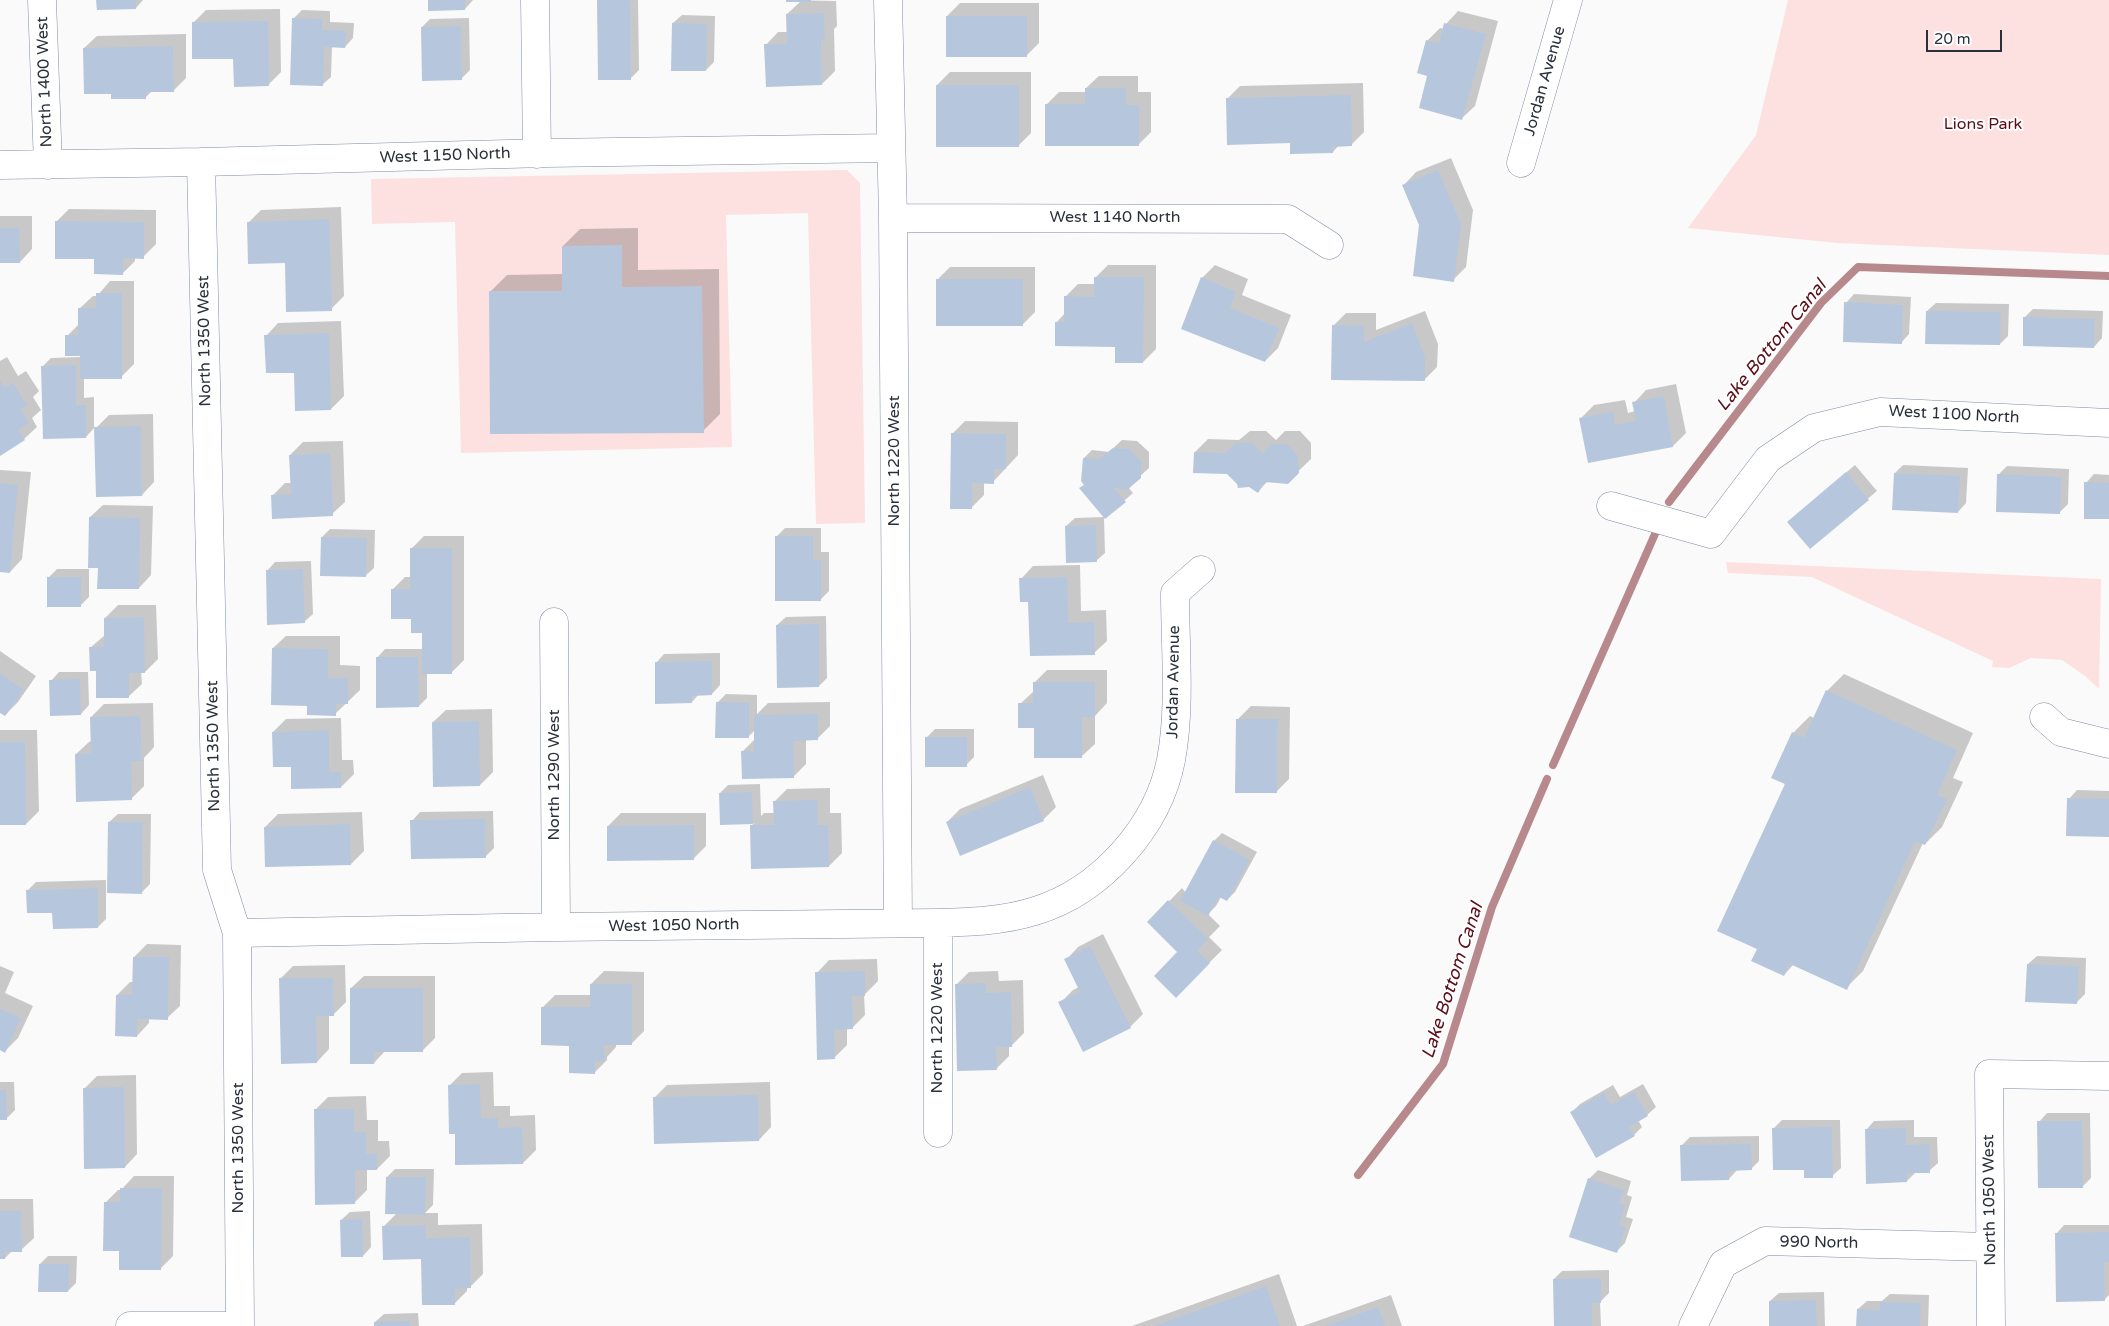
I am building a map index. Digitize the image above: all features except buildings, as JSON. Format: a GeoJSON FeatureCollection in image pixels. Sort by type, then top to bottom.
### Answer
{"type":"FeatureCollection","features":[{"type":"Feature","properties":{"kind":"street","name":"North 1400 West"},"geometry":{"type":"LineString","coordinates":[[42,0],[48,165]]}},
{"type":"Feature","properties":{"kind":"street"},"geometry":{"type":"LineString","coordinates":[[535,0],[537,154]]}},
{"type":"Feature","properties":{"kind":"street","name":"North 1220 West"},"geometry":{"type":"LineString","coordinates":[[888,0],[893,218],[898,923]]}},
{"type":"Feature","properties":{"kind":"street","name":"Jordan Avenue"},"geometry":{"type":"LineString","coordinates":[[1521,163],[1568,0]]}},
{"type":"Feature","properties":{"kind":"street","name":"West 1150 North"},"geometry":{"type":"LineString","coordinates":[[0,165],[890,148]]}},
{"type":"Feature","properties":{"kind":"street","name":"North 1350 West"},"geometry":{"type":"LineString","coordinates":[[201,162],[217,870],[237,933],[240,1326]]}},
{"type":"Feature","properties":{"kind":"street","name":"West 1140 North"},"geometry":{"type":"LineString","coordinates":[[893,218],[1288,219],[1329,245]]}},
{"type":"Feature","properties":{"kind":"street","name":"West 1100 North"},"geometry":{"type":"LineString","coordinates":[[1611,506],[1712,534],[1768,459],[1814,428],[1880,412],[2109,423]]}},
{"type":"Feature","properties":{"kind":"street","name":"Jordan Avenue"},"geometry":{"type":"LineString","coordinates":[[1100,873],[1114,862],[1133,840],[1150,815],[1162,789],[1171,761],[1176,727],[1174,594],[1201,570]]}},
{"type":"Feature","properties":{"kind":"street","name":"North 1290 West"},"geometry":{"type":"LineString","coordinates":[[554,622],[556,927]]}},
{"type":"Feature","properties":{"kind":"street"},"geometry":{"type":"LineString","coordinates":[[2044,717],[2061,732],[2102,744],[2109,744]]}},
{"type":"Feature","properties":{"kind":"street","name":"West 1050 North"},"geometry":{"type":"LineString","coordinates":[[237,933],[938,923],[996,920],[1036,911],[1083,888],[1100,873]]}},
{"type":"Feature","properties":{"kind":"street","name":"North 1220 West"},"geometry":{"type":"LineString","coordinates":[[938,923],[938,1133]]}},
{"type":"Feature","properties":{"kind":"street","name":"North 1050 West"},"geometry":{"type":"LineString","coordinates":[[1991,1326],[1989,1074],[2109,1076]]}},
{"type":"Feature","properties":{"kind":"street","name":"990 North"},"geometry":{"type":"LineString","coordinates":[[1693,1326],[1723,1264],[1765,1242],[1990,1247]]}},
{"type":"Feature","properties":{"kind":"street"},"geometry":{"type":"LineString","coordinates":[[130,1326],[240,1326]]}},
{"type":"Feature","properties":{"kind":"green space","name":"Lions Park"},"geometry":{"type":"Polygon","coordinates":[[[1788,0],[2109,0],[2109,255],[1837,243],[1688,228],[1756,135],[1788,0]]]}},
{"type":"Feature","properties":{"kind":"green space"},"geometry":{"type":"Polygon","coordinates":[[[847,170],[860,183],[865,523],[816,524],[808,213],[726,215],[732,447],[461,453],[455,222],[372,224],[371,179],[847,170]]]}},
{"type":"Feature","properties":{"kind":"green space"},"geometry":{"type":"Polygon","coordinates":[[[1726,562],[2101,579],[2099,689],[2085,676],[2062,660],[2031,658],[2009,668],[1992,667],[1993,661],[1812,577],[1728,573],[1726,562]]]}},
{"type":"Feature","properties":{"kind":"waterway","name":"Lake Bottom Canal"},"geometry":{"type":"LineString","coordinates":[[1669,502],[1821,303],[1858,267],[2109,276]]}},
{"type":"Feature","properties":{"kind":"waterway","name":"Lake Bottom Canal"},"geometry":{"type":"LineString","coordinates":[[1553,765],[1655,534]]}},
{"type":"Feature","properties":{"kind":"waterway","name":"Lake Bottom Canal"},"geometry":{"type":"LineString","coordinates":[[1358,1175],[1443,1064],[1492,907],[1547,779]]}}]}
